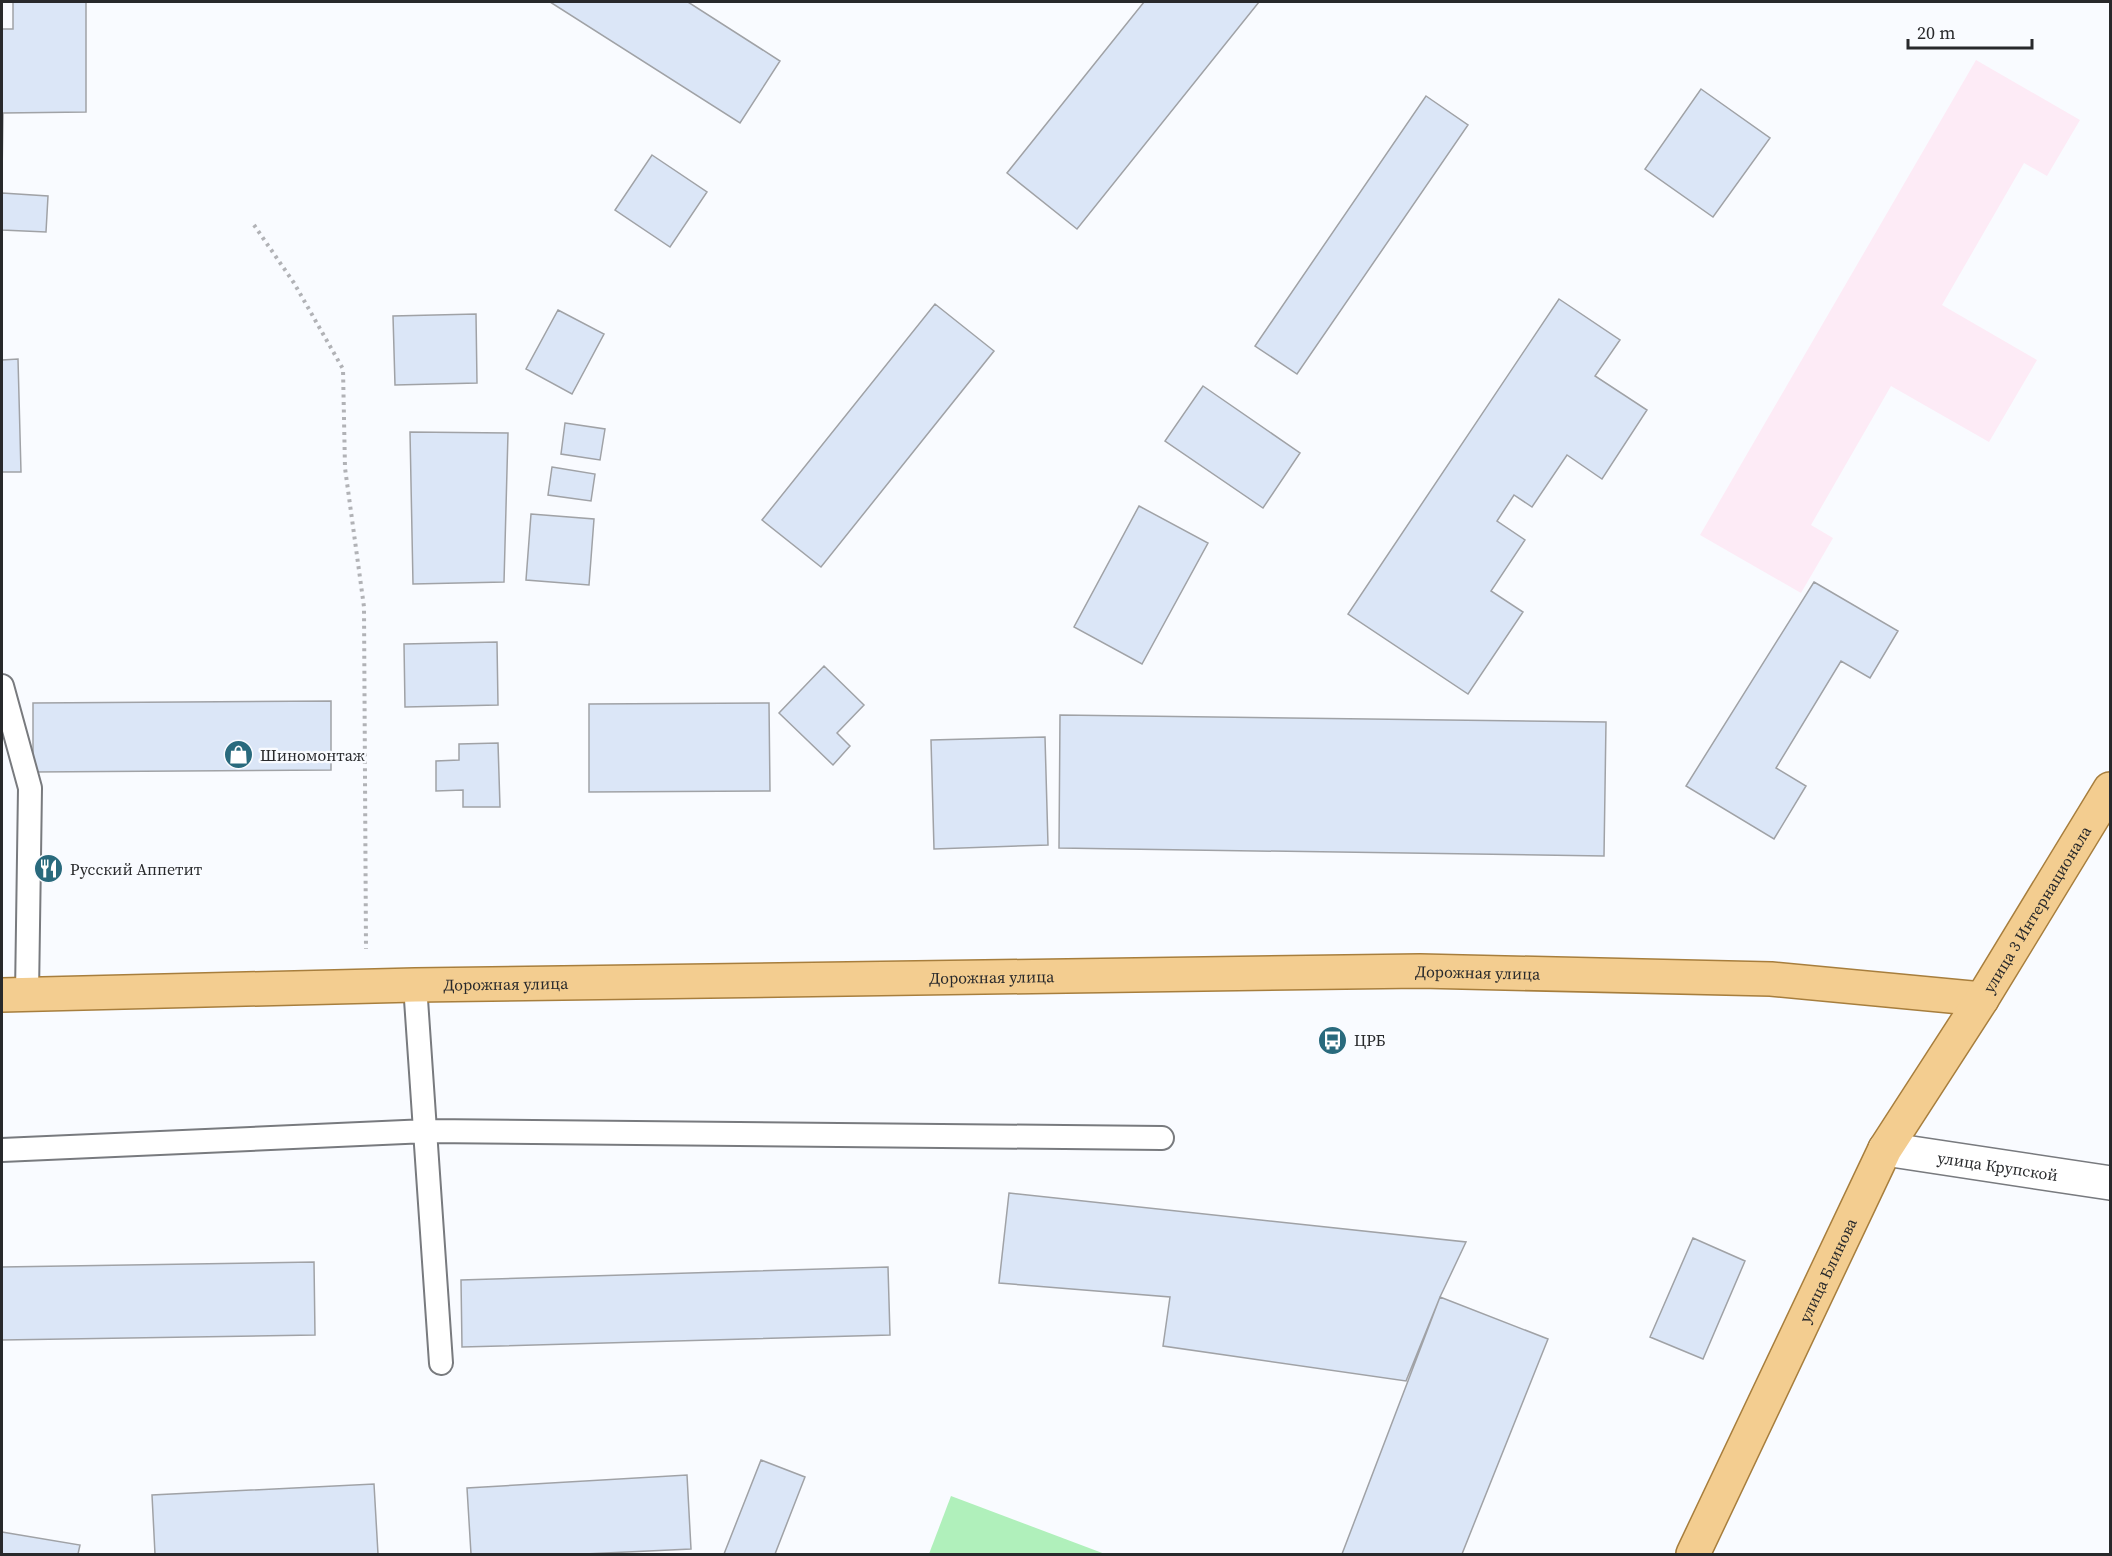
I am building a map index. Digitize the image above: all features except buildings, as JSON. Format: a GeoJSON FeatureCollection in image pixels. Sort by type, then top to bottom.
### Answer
{"type":"FeatureCollection","features":[{"type":"Feature","properties":{"kind":"main road","name":"улица 3 Интернационала"},"geometry":{"type":"LineString","coordinates":[[1982,999],[2110,789]]}},
{"type":"Feature","properties":{"kind":"main road","name":"Дорожная улица"},"geometry":{"type":"LineString","coordinates":[[14,995],[415,985],[1420,971],[1771,979],[1982,999]]}},
{"type":"Feature","properties":{"kind":"main road","name":"улица Блинова"},"geometry":{"type":"LineString","coordinates":[[1693,1554],[1885,1149],[1982,999]]}},
{"type":"Feature","properties":{"kind":"main road","name":"улица Крупской"},"geometry":{"type":"LineString","coordinates":[[1885,1149],[2110,1183]]}},
{"type":"Feature","properties":{"kind":"lane"},"geometry":{"type":"LineString","coordinates":[[2,686],[30,788],[14,995]]}},
{"type":"Feature","properties":{"kind":"lane"},"geometry":{"type":"LineString","coordinates":[[415,985],[427,1131],[441,1363]]}},
{"type":"Feature","properties":{"kind":"lane"},"geometry":{"type":"LineString","coordinates":[[2,1150],[427,1131],[1162,1138]]}},
{"type":"Feature","properties":{"kind":"path"},"geometry":{"type":"LineString","coordinates":[[254,225],[294,283],[343,369],[345,468],[364,607],[366,986]]}},
{"type":"Feature","properties":{"kind":"shaded area"},"geometry":{"type":"Polygon","coordinates":[[[1976,60],[2080,120],[2047,176],[2024,163],[1942,305],[2037,360],[1989,442],[1891,386],[1811,525],[1833,538],[1801,593],[1700,535],[1976,60]]]}},
{"type":"Feature","properties":{"kind":"green space"},"geometry":{"type":"Polygon","coordinates":[[[951,1496],[1105,1554],[929,1554],[951,1496]]]}},
{"type":"Feature","properties":{"kind":"place","name":"Шиномонтаж"},"geometry":{"type":"Point","coordinates":[239,755]}},
{"type":"Feature","properties":{"kind":"place","name":"Русский Аппетит"},"geometry":{"type":"Point","coordinates":[49,869]}},
{"type":"Feature","properties":{"kind":"place","name":"ЦРБ"},"geometry":{"type":"Point","coordinates":[1333,1040]}}]}
